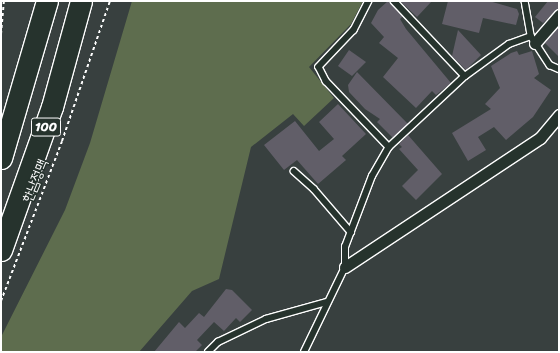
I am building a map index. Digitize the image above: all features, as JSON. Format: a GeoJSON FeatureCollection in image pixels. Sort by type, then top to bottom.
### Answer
{"type":"FeatureCollection","features":[{"type":"Feature","properties":{"kind":"highway","name":"100"},"geometry":{"type":"LineString","coordinates":[[1,158],[47,1]]}},
{"type":"Feature","properties":{"kind":"highway","name":"100"},"geometry":{"type":"LineString","coordinates":[[1,250],[52,107],[81,1]]}},
{"type":"Feature","properties":{"kind":"street"},"geometry":{"type":"LineString","coordinates":[[533,40],[559,15]]}},
{"type":"Feature","properties":{"kind":"street"},"geometry":{"type":"LineString","coordinates":[[345,267],[540,138],[559,115]]}},
{"type":"Feature","properties":{"kind":"lane"},"geometry":{"type":"LineString","coordinates":[[369,1],[354,30],[319,67],[326,81],[389,147]]}},
{"type":"Feature","properties":{"kind":"lane"},"geometry":{"type":"LineString","coordinates":[[394,1],[464,76]]}},
{"type":"Feature","properties":{"kind":"lane"},"geometry":{"type":"LineString","coordinates":[[525,1],[533,40],[550,64],[559,69]]}},
{"type":"Feature","properties":{"kind":"lane"},"geometry":{"type":"LineString","coordinates":[[304,352],[326,302],[345,267],[345,247],[372,176],[389,147],[464,76],[509,44],[533,40]]}},
{"type":"Feature","properties":{"kind":"lane"},"geometry":{"type":"LineString","coordinates":[[294,171],[314,189],[351,232]]}},
{"type":"Feature","properties":{"kind":"lane"},"geometry":{"type":"LineString","coordinates":[[208,352],[218,342],[266,319],[326,302]]}},
{"type":"Feature","properties":{"kind":"path"},"geometry":{"type":"LineString","coordinates":[[1,34],[4,1]]}},
{"type":"Feature","properties":{"kind":"path","name":"한남정맥"},"geometry":{"type":"LineString","coordinates":[[1,301],[62,141],[110,1]]}},
{"type":"Feature","properties":{"kind":"green space"},"geometry":{"type":"Polygon","coordinates":[[[132,1],[363,1],[351,24],[309,67],[334,98],[304,126],[293,114],[251,147],[219,279],[192,291],[139,352],[1,352],[1,337],[65,210],[90,143],[132,1]]]}},
{"type":"Feature","properties":{"kind":"building"},"geometry":{"type":"Polygon","coordinates":[[[388,1],[403,16],[400,19],[406,29],[451,83],[436,95],[432,91],[416,108],[383,77],[398,58],[379,43],[384,37],[371,23],[378,10],[388,1]]]}},
{"type":"Feature","properties":{"kind":"building"},"geometry":{"type":"Polygon","coordinates":[[[400,1],[432,1],[417,17],[400,1]]]}},
{"type":"Feature","properties":{"kind":"building"},"geometry":{"type":"Polygon","coordinates":[[[448,1],[489,1],[517,9],[519,14],[516,25],[483,18],[479,33],[442,24],[448,1]]]}},
{"type":"Feature","properties":{"kind":"building"},"geometry":{"type":"Polygon","coordinates":[[[548,1],[559,1],[559,8],[543,23],[535,17],[548,1]]]}},
{"type":"Feature","properties":{"kind":"building"},"geometry":{"type":"Polygon","coordinates":[[[559,26],[559,57],[545,43],[559,26]]]}},
{"type":"Feature","properties":{"kind":"building"},"geometry":{"type":"Polygon","coordinates":[[[458,30],[481,55],[466,70],[452,56],[458,30]]]}},
{"type":"Feature","properties":{"kind":"building"},"geometry":{"type":"Polygon","coordinates":[[[349,50],[366,62],[352,76],[338,66],[349,50]]]}},
{"type":"Feature","properties":{"kind":"building"},"geometry":{"type":"Polygon","coordinates":[[[517,51],[519,55],[532,51],[539,74],[534,78],[551,90],[533,117],[506,140],[494,127],[478,137],[486,150],[468,161],[452,133],[491,109],[485,104],[500,88],[491,66],[511,53],[517,51]]]}},
{"type":"Feature","properties":{"kind":"building"},"geometry":{"type":"Polygon","coordinates":[[[357,72],[408,124],[393,138],[377,122],[380,119],[365,109],[349,92],[348,85],[357,72]]]}},
{"type":"Feature","properties":{"kind":"building"},"geometry":{"type":"Polygon","coordinates":[[[338,104],[366,134],[342,156],[346,160],[318,184],[297,160],[284,170],[264,145],[295,121],[319,151],[334,139],[319,122],[338,104]]]}},
{"type":"Feature","properties":{"kind":"building"},"geometry":{"type":"Polygon","coordinates":[[[408,135],[442,174],[416,200],[402,186],[418,170],[399,149],[402,147],[399,144],[408,135]]]}},
{"type":"Feature","properties":{"kind":"building"},"geometry":{"type":"Polygon","coordinates":[[[226,289],[232,290],[252,310],[240,322],[236,318],[224,331],[214,322],[197,340],[202,345],[195,352],[154,352],[179,322],[185,328],[199,313],[204,317],[226,289]]]}}]}
